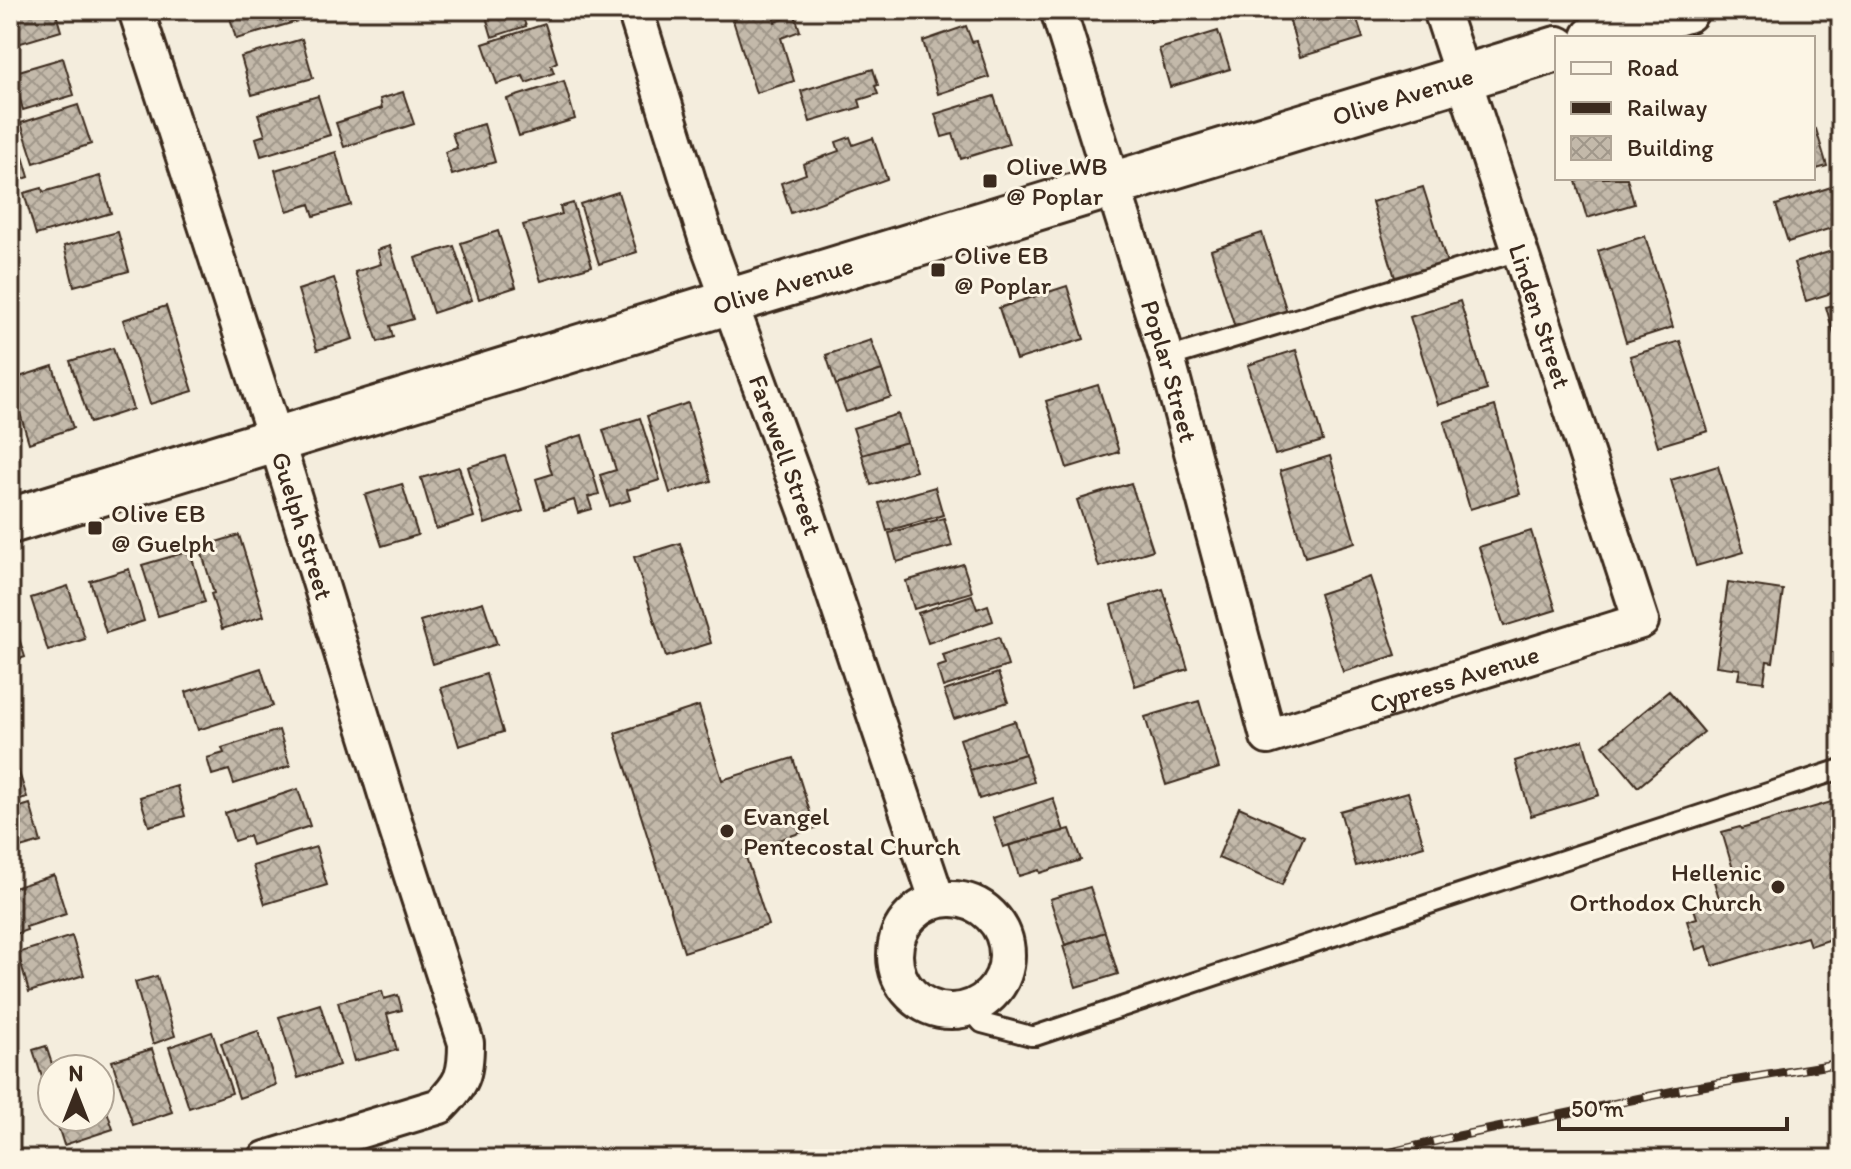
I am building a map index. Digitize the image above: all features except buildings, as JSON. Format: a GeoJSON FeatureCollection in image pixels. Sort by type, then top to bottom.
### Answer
{"type":"FeatureCollection","features":[{"type":"Feature","properties":{"kind":"main road"},"geometry":{"type":"LineString","coordinates":[[1601,36],[1686,10]]}},
{"type":"Feature","properties":{"kind":"main road","name":"Olive Avenue"},"geometry":{"type":"LineString","coordinates":[[10,521],[1555,50]]}},
{"type":"Feature","properties":{"kind":"street","name":"Guelph Street"},"geometry":{"type":"LineString","coordinates":[[136,10],[276,440],[466,1043],[466,1066],[457,1089],[440,1106],[266,1159]]}},
{"type":"Feature","properties":{"kind":"street","name":"Farewell Street"},"geometry":{"type":"LineString","coordinates":[[635,10],[706,238],[807,513],[937,899]]}},
{"type":"Feature","properties":{"kind":"street","name":"Poplar Street"},"geometry":{"type":"LineString","coordinates":[[1058,10],[1167,358],[1268,737]]}},
{"type":"Feature","properties":{"kind":"street","name":"Linden Street"},"geometry":{"type":"LineString","coordinates":[[1441,10],[1641,621]]}},
{"type":"Feature","properties":{"kind":"street","name":"Cypress Avenue"},"geometry":{"type":"LineString","coordinates":[[1268,737],[1641,621]]}},
{"type":"Feature","properties":{"kind":"street"},"geometry":{"type":"LineString","coordinates":[[937,899],[958,899],[976,905],[991,916],[1002,931],[1007,950],[1005,968],[998,985],[985,999],[969,1008],[951,1011],[933,1009],[917,1000],[904,987],[896,970],[894,952],[898,934],[908,919],[937,899]]}},
{"type":"Feature","properties":{"kind":"lane"},"geometry":{"type":"LineString","coordinates":[[1167,358],[1519,251]]}},
{"type":"Feature","properties":{"kind":"lane"},"geometry":{"type":"LineString","coordinates":[[969,1008],[982,1023],[1035,1036],[1841,769]]}},
{"type":"Feature","properties":{"kind":"railway"},"geometry":{"type":"LineString","coordinates":[[1363,1159],[1684,1089],[1841,1063]]}},
{"type":"Feature","properties":{"kind":"place","name":"Olive WB @ Poplar"},"geometry":{"type":"Point","coordinates":[990,181]}},
{"type":"Feature","properties":{"kind":"place","name":"Olive EB @ Poplar"},"geometry":{"type":"Point","coordinates":[938,270]}},
{"type":"Feature","properties":{"kind":"place","name":"Olive EB @ Guelph"},"geometry":{"type":"Point","coordinates":[95,528]}},
{"type":"Feature","properties":{"kind":"place","name":"Evangel Pentecostal Church"},"geometry":{"type":"Point","coordinates":[727,831]}},
{"type":"Feature","properties":{"kind":"place","name":"Hellenic Orthodox Church"},"geometry":{"type":"Point","coordinates":[1778,887]}}]}
